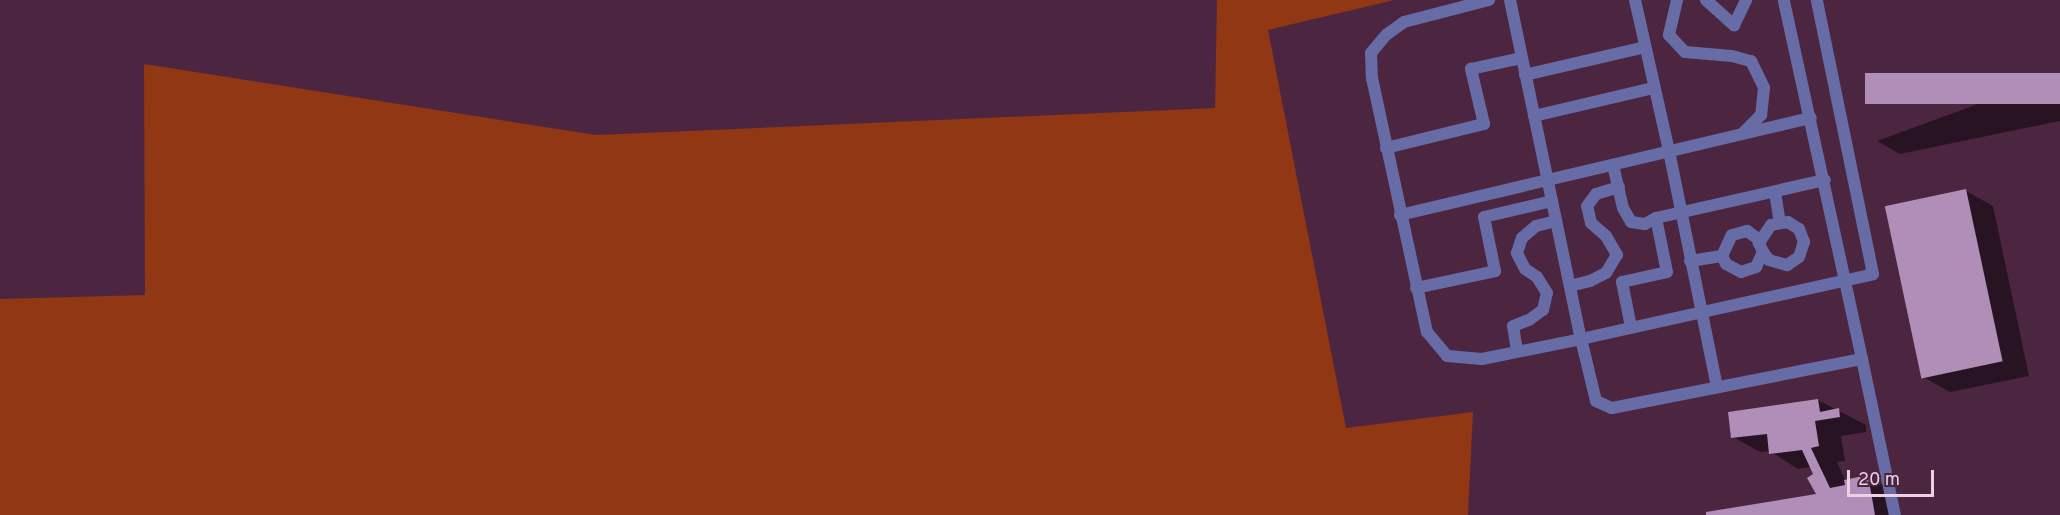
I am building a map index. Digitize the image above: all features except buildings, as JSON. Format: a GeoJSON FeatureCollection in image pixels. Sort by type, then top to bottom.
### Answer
{"type":"FeatureCollection","features":[{"type":"Feature","properties":{"kind":"lane"},"geometry":{"type":"LineString","coordinates":[[1489,0],[1404,22],[1386,35],[1371,53],[1371,78],[1427,332],[1447,356],[1482,359],[1874,274],[1817,0]]}},
{"type":"Feature","properties":{"kind":"lane"},"geometry":{"type":"LineString","coordinates":[[1510,0],[1596,401],[1612,408],[1863,359]]}},
{"type":"Feature","properties":{"kind":"lane"},"geometry":{"type":"LineString","coordinates":[[1635,0],[1669,151],[1717,387]]}},
{"type":"Feature","properties":{"kind":"lane"},"geometry":{"type":"LineString","coordinates":[[1677,0],[1669,35],[1685,52],[1732,56],[1751,61],[1764,88],[1761,115],[1743,134]]}},
{"type":"Feature","properties":{"kind":"lane"},"geometry":{"type":"LineString","coordinates":[[1706,0],[1734,25],[1746,0]]}},
{"type":"Feature","properties":{"kind":"lane"},"geometry":{"type":"LineString","coordinates":[[1784,0],[1847,280],[1895,515]]}},
{"type":"Feature","properties":{"kind":"lane"},"geometry":{"type":"LineString","coordinates":[[1525,75],[1645,47]]}},
{"type":"Feature","properties":{"kind":"lane"},"geometry":{"type":"LineString","coordinates":[[1386,148],[1484,124],[1471,69],[1521,58]]}},
{"type":"Feature","properties":{"kind":"lane"},"geometry":{"type":"LineString","coordinates":[[1534,116],[1653,88]]}},
{"type":"Feature","properties":{"kind":"lane"},"geometry":{"type":"LineString","coordinates":[[1401,215],[1811,118]]}},
{"type":"Feature","properties":{"kind":"lane"},"geometry":{"type":"LineString","coordinates":[[1613,165],[1623,208],[1631,222],[1645,224],[1656,218],[1680,212],[1825,180]]}},
{"type":"Feature","properties":{"kind":"lane"},"geometry":{"type":"LineString","coordinates":[[1570,286],[1590,281],[1606,273],[1617,255],[1606,236],[1591,223],[1587,206],[1596,194],[1618,188]]}},
{"type":"Feature","properties":{"kind":"lane"},"geometry":{"type":"LineString","coordinates":[[1774,192],[1780,223]]}},
{"type":"Feature","properties":{"kind":"lane"},"geometry":{"type":"LineString","coordinates":[[1416,288],[1495,271],[1484,217],[1552,201]]}},
{"type":"Feature","properties":{"kind":"lane"},"geometry":{"type":"LineString","coordinates":[[1631,327],[1622,282],[1667,272],[1656,218]]}},
{"type":"Feature","properties":{"kind":"lane"},"geometry":{"type":"LineString","coordinates":[[1517,351],[1513,326],[1529,320],[1543,310],[1547,293],[1537,277],[1525,269],[1518,253],[1522,238],[1536,226],[1556,221]]}},
{"type":"Feature","properties":{"kind":"lane"},"geometry":{"type":"LineString","coordinates":[[1722,256],[1726,264],[1741,272],[1756,267],[1761,248],[1771,225],[1780,223],[1788,222],[1799,229],[1804,242],[1799,257],[1787,265],[1769,261],[1761,248],[1756,238],[1747,231],[1732,235],[1722,256]]}},
{"type":"Feature","properties":{"kind":"lane"},"geometry":{"type":"LineString","coordinates":[[1690,261],[1722,256]]}},
{"type":"Feature","properties":{"kind":"shaded area"},"geometry":{"type":"Polygon","coordinates":[[[1217,0],[1394,0],[1268,30],[1346,428],[1473,412],[1468,515],[0,515],[0,299],[145,295],[144,64],[596,135],[1215,108],[1217,0]]]}}]}
